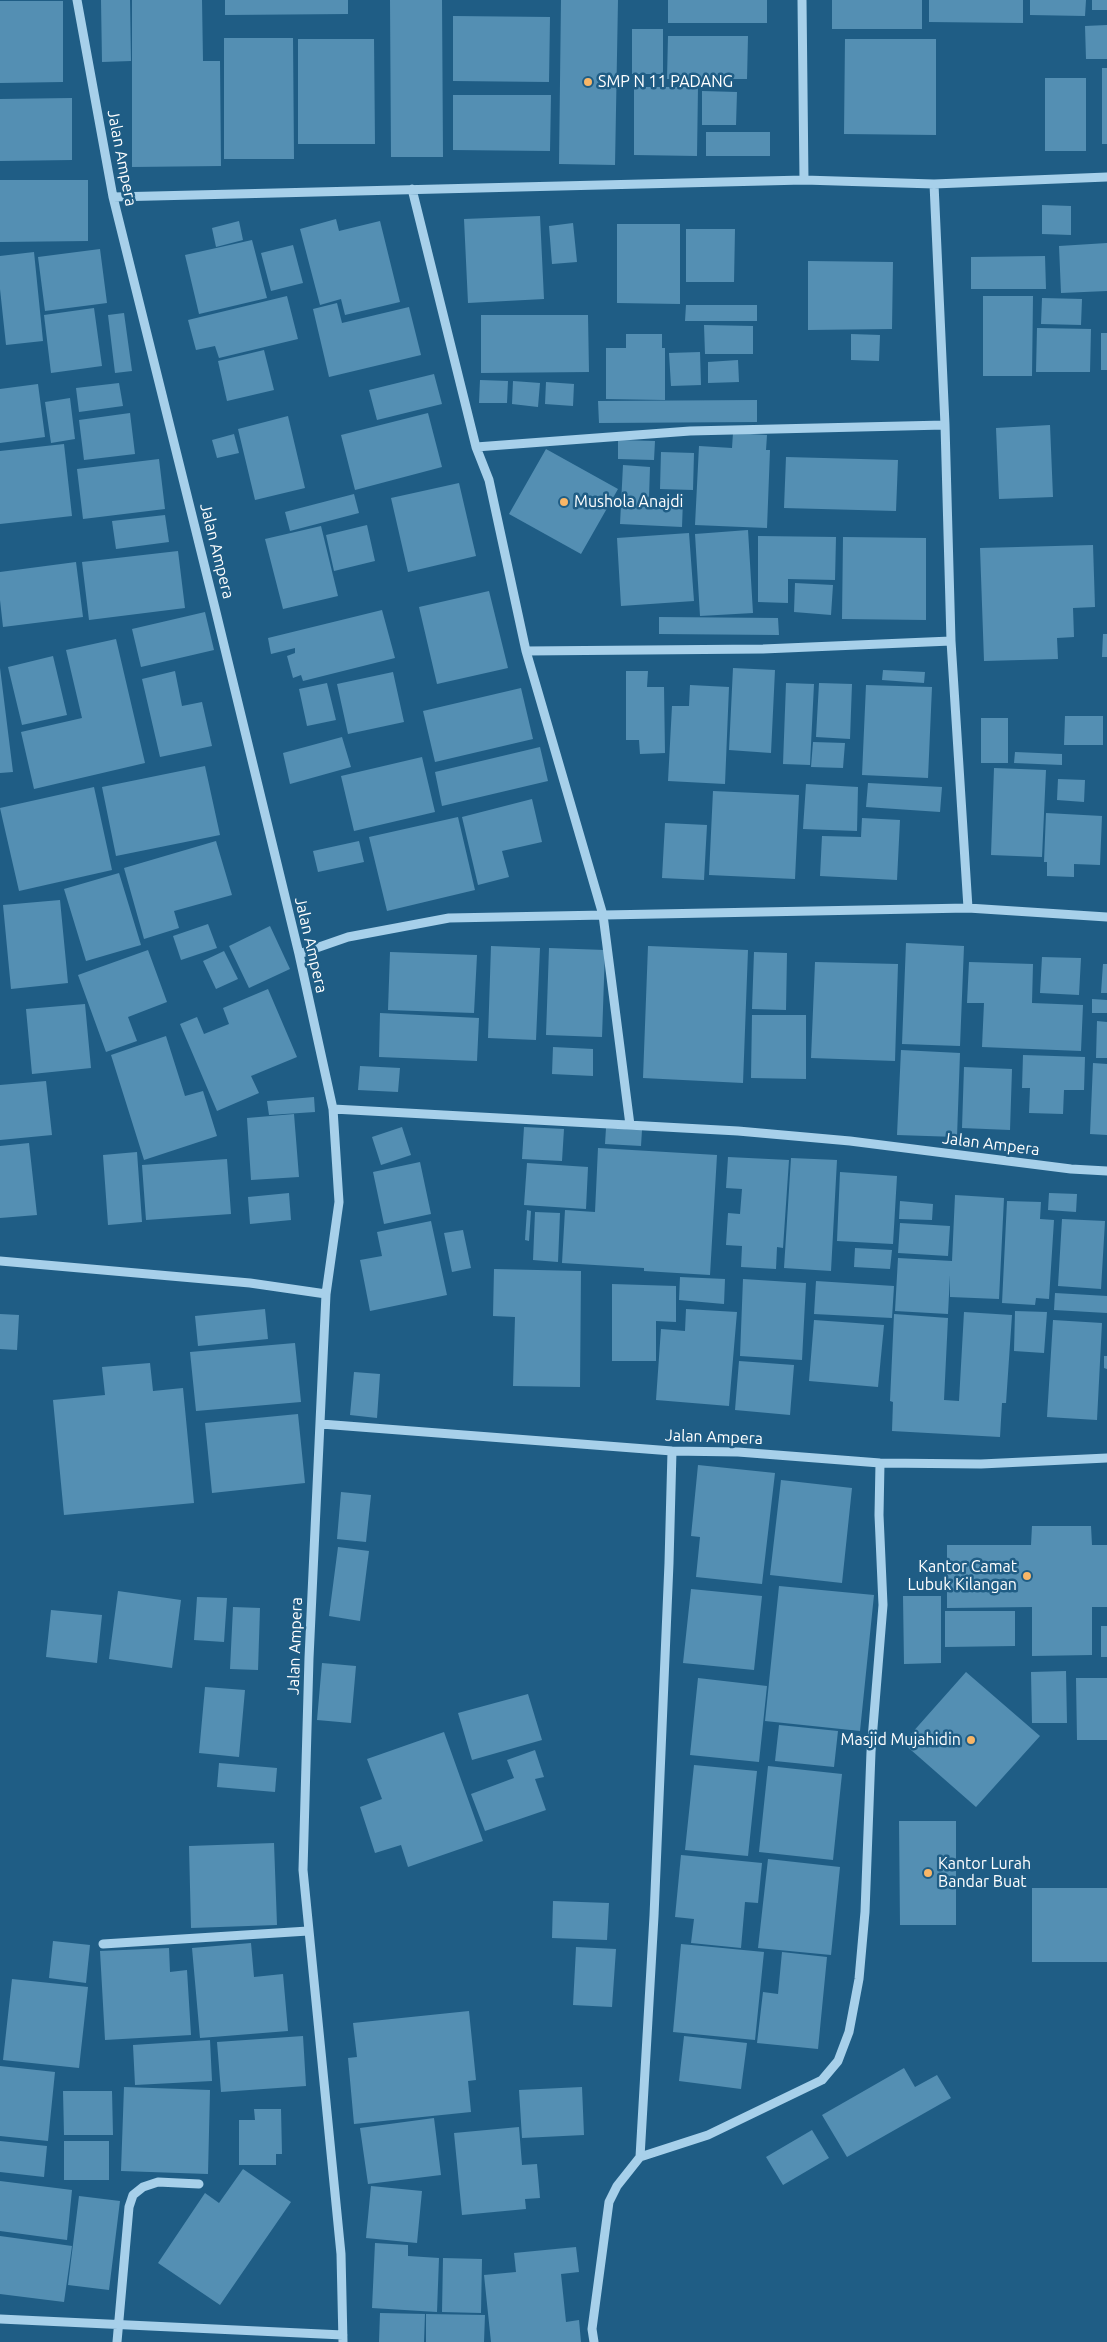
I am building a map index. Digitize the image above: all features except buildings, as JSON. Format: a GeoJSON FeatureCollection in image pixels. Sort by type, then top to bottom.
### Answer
{"type":"FeatureCollection","features":[{"type":"Feature","properties":{"kind":"street","name":"Jalan Ampera"},"geometry":{"type":"LineString","coordinates":[[77,0],[113,197],[299,954],[333,1109],[339,1202],[326,1294],[309,1658],[303,1870],[341,2254],[343,2338]]}},
{"type":"Feature","properties":{"kind":"street"},"geometry":{"type":"LineString","coordinates":[[802,0],[804,180]]}},
{"type":"Feature","properties":{"kind":"street"},"geometry":{"type":"LineString","coordinates":[[113,197],[804,180],[934,184],[1107,177]]}},
{"type":"Feature","properties":{"kind":"street"},"geometry":{"type":"LineString","coordinates":[[934,184],[946,425],[951,642],[968,908]]}},
{"type":"Feature","properties":{"kind":"street"},"geometry":{"type":"LineString","coordinates":[[412,189],[476,447],[490,480],[526,651],[603,915],[630,1125]]}},
{"type":"Feature","properties":{"kind":"street"},"geometry":{"type":"LineString","coordinates":[[476,447],[690,431],[946,425]]}},
{"type":"Feature","properties":{"kind":"street"},"geometry":{"type":"LineString","coordinates":[[526,651],[763,648],[951,642]]}},
{"type":"Feature","properties":{"kind":"street"},"geometry":{"type":"LineString","coordinates":[[299,954],[348,937],[449,918],[968,908],[1107,917]]}},
{"type":"Feature","properties":{"kind":"street","name":"Jalan Ampera"},"geometry":{"type":"LineString","coordinates":[[333,1109],[738,1131],[850,1141],[1071,1169],[1107,1171]]}},
{"type":"Feature","properties":{"kind":"street"},"geometry":{"type":"LineString","coordinates":[[0,1261],[250,1283],[326,1294]]}},
{"type":"Feature","properties":{"kind":"street","name":"Jalan Ampera"},"geometry":{"type":"LineString","coordinates":[[321,1424],[672,1451],[738,1452],[880,1463],[981,1464],[1107,1458]]}},
{"type":"Feature","properties":{"kind":"street"},"geometry":{"type":"LineString","coordinates":[[640,2157],[654,1916],[672,1451]]}},
{"type":"Feature","properties":{"kind":"street"},"geometry":{"type":"LineString","coordinates":[[594,2342],[592,2328],[609,2202],[617,2186],[640,2157],[708,2134],[822,2080],[838,2061],[848,2032],[859,1979],[866,1912],[871,1752],[882,1605],[879,1515],[880,1463]]}},
{"type":"Feature","properties":{"kind":"street"},"geometry":{"type":"LineString","coordinates":[[103,1944],[308,1931]]}},
{"type":"Feature","properties":{"kind":"street"},"geometry":{"type":"LineString","coordinates":[[117,2342],[128,2207],[133,2195],[144,2186],[158,2182],[199,2184]]}},
{"type":"Feature","properties":{"kind":"street"},"geometry":{"type":"LineString","coordinates":[[0,2319],[343,2338]]}},
{"type":"Feature","properties":{"kind":"place","name":"SMP N 11 PADANG"},"geometry":{"type":"Point","coordinates":[588,82]}},
{"type":"Feature","properties":{"kind":"place","name":"Mushola Anajdi"},"geometry":{"type":"Point","coordinates":[564,502]}},
{"type":"Feature","properties":{"kind":"place","name":"Kantor Camat Lubuk Kilangan"},"geometry":{"type":"Point","coordinates":[1027,1576]}},
{"type":"Feature","properties":{"kind":"place","name":"Masjid Mujahidin"},"geometry":{"type":"Point","coordinates":[971,1740]}},
{"type":"Feature","properties":{"kind":"place","name":"Kantor Lurah Bandar Buat"},"geometry":{"type":"Point","coordinates":[928,1873]}}]}
